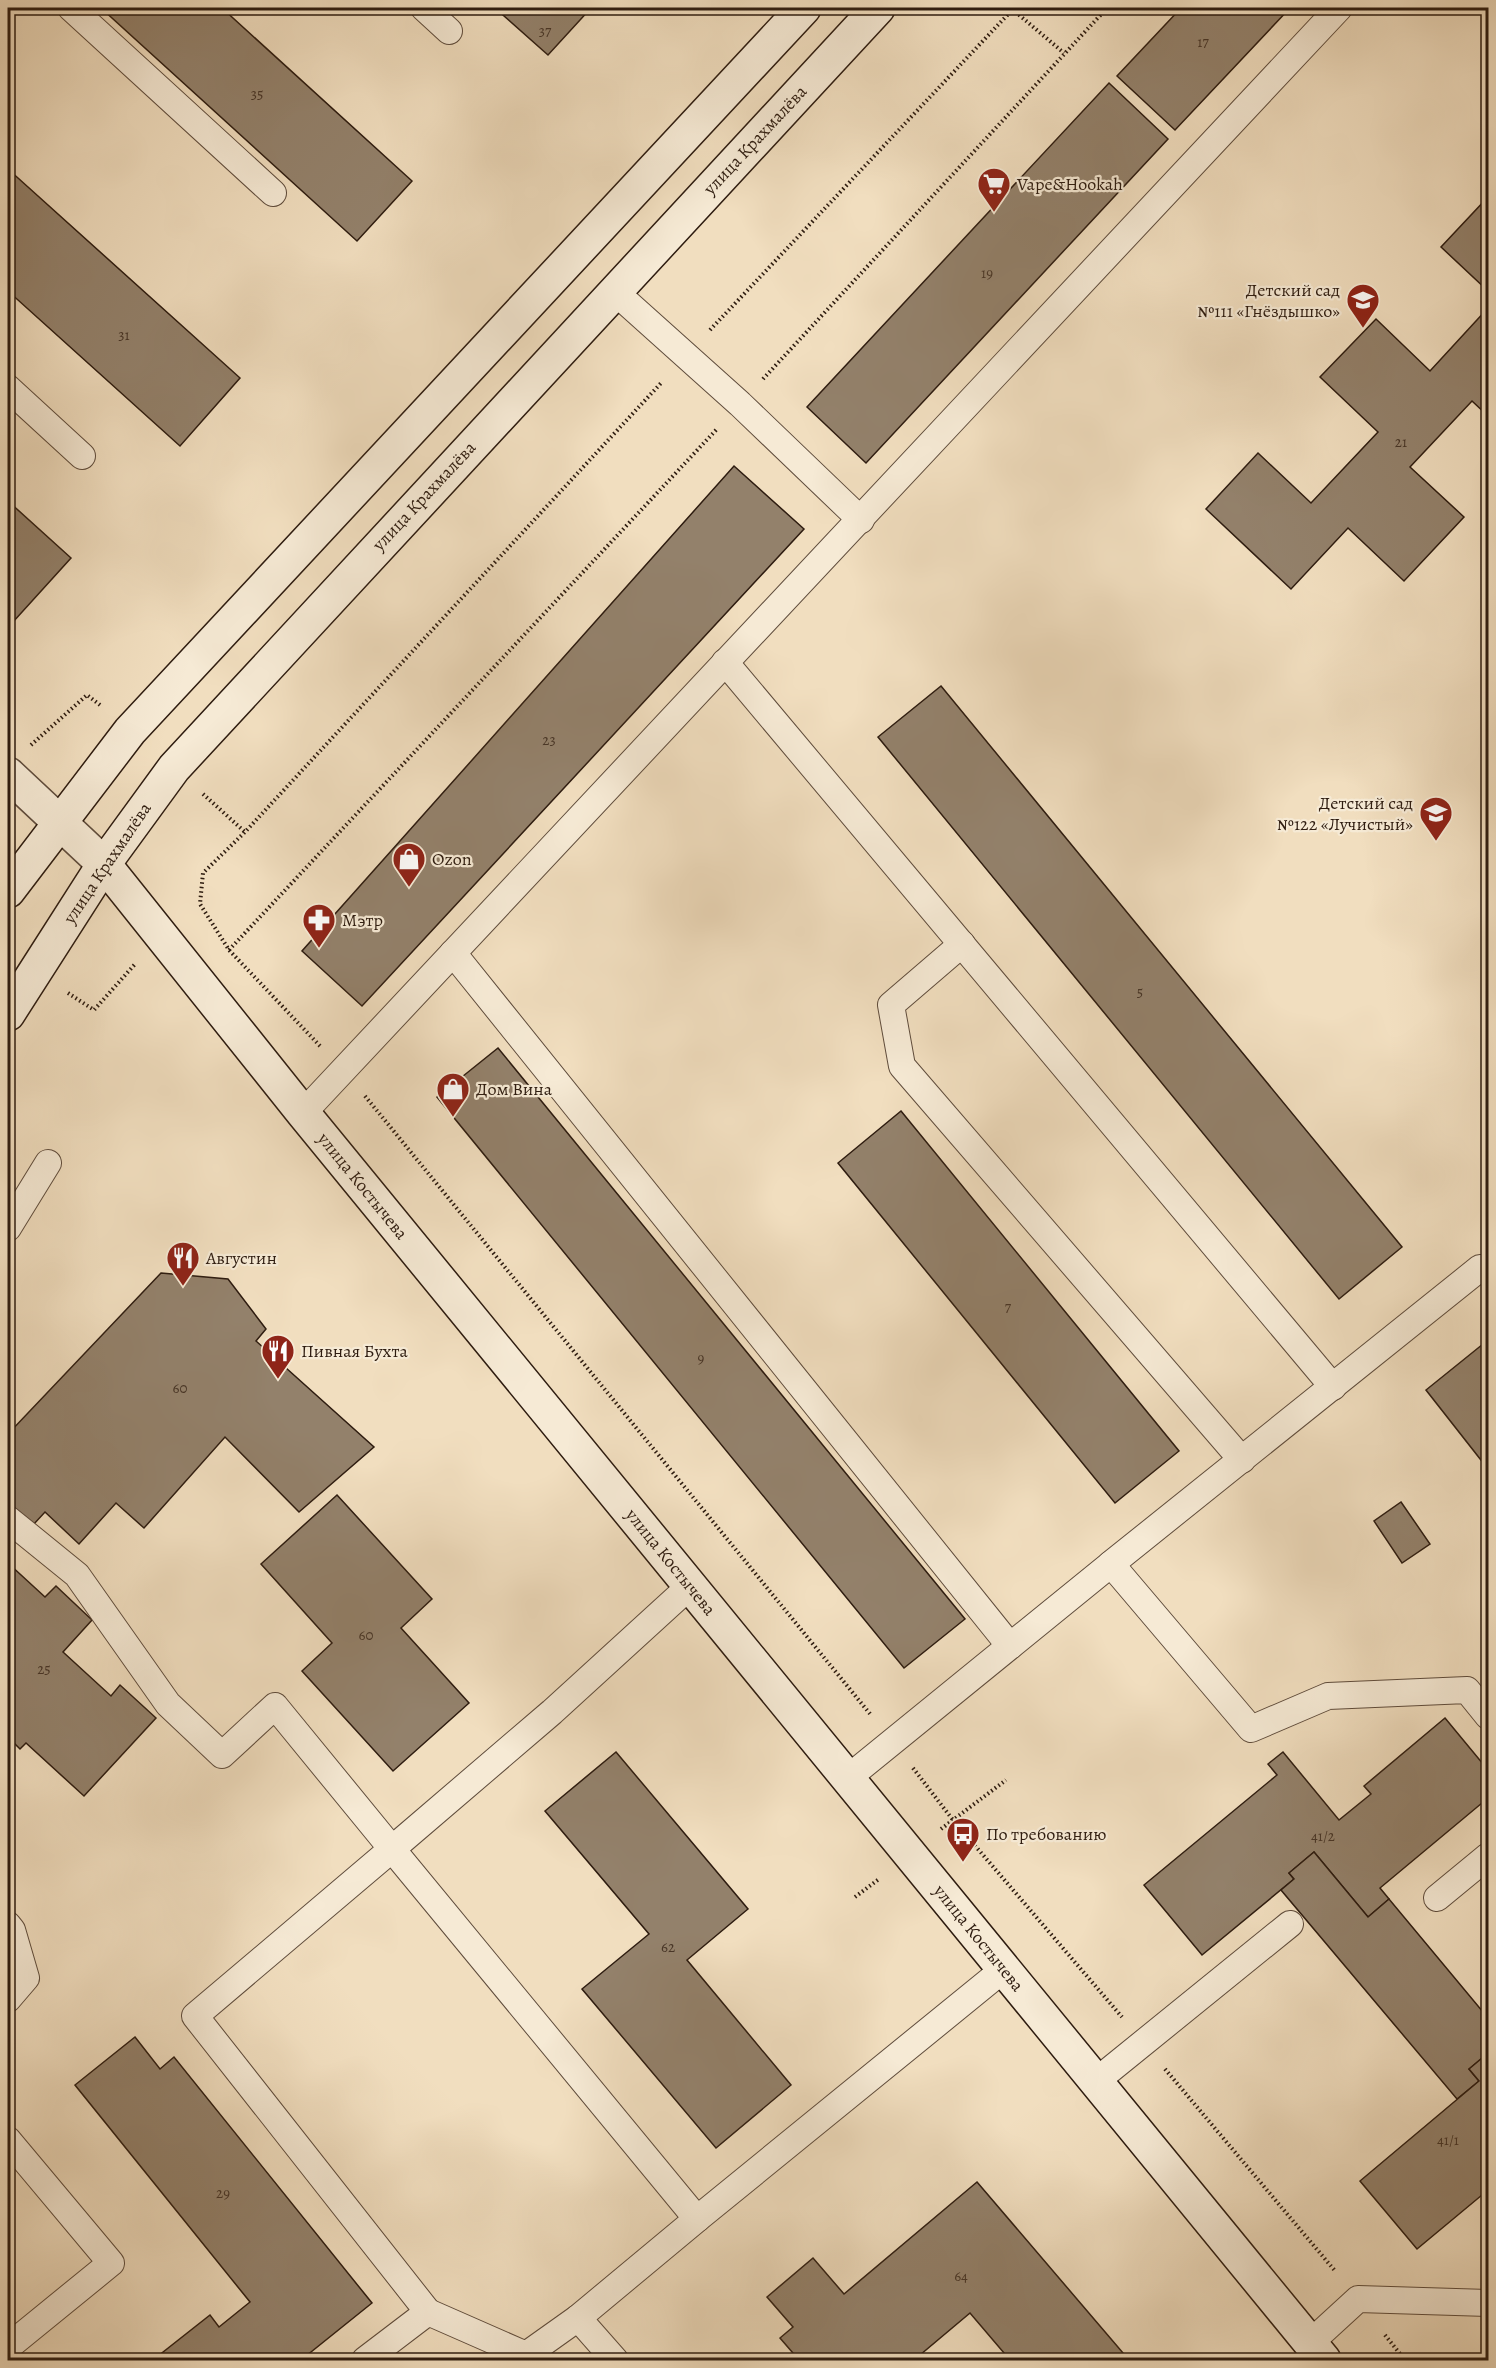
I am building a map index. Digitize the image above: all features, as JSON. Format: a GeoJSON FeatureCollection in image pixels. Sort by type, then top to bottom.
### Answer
{"type":"FeatureCollection","features":[{"type":"Feature","properties":{"kind":"main road"},"geometry":{"type":"LineString","coordinates":[[8,891],[130,731],[804,8]]}},
{"type":"Feature","properties":{"kind":"main road","name":"улица Крахмалёва"},"geometry":{"type":"LineString","coordinates":[[8,1014],[104,864],[174,768],[878,8]]}},
{"type":"Feature","properties":{"kind":"main road","name":"улица Костычева"},"geometry":{"type":"LineString","coordinates":[[16,762],[60,823],[104,864],[303,1113],[849,1777],[1317,2352]]}},
{"type":"Feature","properties":{"kind":"lane"},"geometry":{"type":"LineString","coordinates":[[71,8],[273,193]]}},
{"type":"Feature","properties":{"kind":"lane"},"geometry":{"type":"LineString","coordinates":[[424,8],[449,31]]}},
{"type":"Feature","properties":{"kind":"lane"},"geometry":{"type":"LineString","coordinates":[[303,1113],[1339,8]]}},
{"type":"Feature","properties":{"kind":"lane"},"geometry":{"type":"LineString","coordinates":[[614,291],[740,404],[861,520]]}},
{"type":"Feature","properties":{"kind":"lane"},"geometry":{"type":"LineString","coordinates":[[8,388],[82,456]]}},
{"type":"Feature","properties":{"kind":"lane"},"geometry":{"type":"LineString","coordinates":[[725,662],[1333,1387]]}},
{"type":"Feature","properties":{"kind":"lane"},"geometry":{"type":"LineString","coordinates":[[962,944],[891,1005],[902,1065],[1242,1460]]}},
{"type":"Feature","properties":{"kind":"lane"},"geometry":{"type":"LineString","coordinates":[[453,953],[1010,1646]]}},
{"type":"Feature","properties":{"kind":"lane"},"geometry":{"type":"LineString","coordinates":[[8,1228],[48,1163]]}},
{"type":"Feature","properties":{"kind":"lane"},"geometry":{"type":"LineString","coordinates":[[849,1777],[891,1740],[1480,1268]]}},
{"type":"Feature","properties":{"kind":"lane"},"geometry":{"type":"LineString","coordinates":[[8,1519],[77,1575],[168,1704],[222,1755],[275,1706],[697,2218]]}},
{"type":"Feature","properties":{"kind":"lane"},"geometry":{"type":"LineString","coordinates":[[1111,1564],[1251,1729],[1328,1696],[1467,1690],[1488,1716]]}},
{"type":"Feature","properties":{"kind":"lane"},"geometry":{"type":"LineString","coordinates":[[690,1586],[552,1712],[195,2016],[428,2312],[526,2355],[578,2318],[697,2218],[1004,1969]]}},
{"type":"Feature","properties":{"kind":"lane"},"geometry":{"type":"LineString","coordinates":[[1437,1898],[1488,1856]]}},
{"type":"Feature","properties":{"kind":"lane"},"geometry":{"type":"LineString","coordinates":[[1095,2082],[1290,1924]]}},
{"type":"Feature","properties":{"kind":"lane"},"geometry":{"type":"LineString","coordinates":[[8,1925],[12,1930],[26,1977],[8,1999]]}},
{"type":"Feature","properties":{"kind":"lane"},"geometry":{"type":"LineString","coordinates":[[8,2140],[111,2263],[8,2347]]}},
{"type":"Feature","properties":{"kind":"lane"},"geometry":{"type":"LineString","coordinates":[[1317,2352],[1358,2299],[1488,2303]]}},
{"type":"Feature","properties":{"kind":"lane"},"geometry":{"type":"LineString","coordinates":[[365,2361],[428,2312]]}},
{"type":"Feature","properties":{"kind":"lane"},"geometry":{"type":"LineString","coordinates":[[578,2318],[615,2361]]}},
{"type":"Feature","properties":{"kind":"path"},"geometry":{"type":"LineString","coordinates":[[1064,53],[1013,8],[686,356],[245,832],[203,873],[200,904],[230,950],[344,1071],[891,1740],[953,1820],[1358,2299],[1405,2361]]}},
{"type":"Feature","properties":{"kind":"path"},"geometry":{"type":"LineString","coordinates":[[230,950],[1107,8]]}},
{"type":"Feature","properties":{"kind":"path"},"geometry":{"type":"LineString","coordinates":[[16,762],[87,695]]}},
{"type":"Feature","properties":{"kind":"path"},"geometry":{"type":"LineString","coordinates":[[35,971],[94,1010],[161,935],[200,904]]}},
{"type":"Feature","properties":{"kind":"building"},"geometry":{"type":"Polygon","coordinates":[[[101,8],[222,8],[412,181],[357,241],[101,8]]]}},
{"type":"Feature","properties":{"kind":"building"},"geometry":{"type":"Polygon","coordinates":[[[495,8],[591,8],[548,55],[495,8]]]}},
{"type":"Feature","properties":{"kind":"building"},"geometry":{"type":"Polygon","coordinates":[[[1181,8],[1290,8],[1175,130],[1117,76],[1181,8]]]}},
{"type":"Feature","properties":{"kind":"building"},"geometry":{"type":"Polygon","coordinates":[[[1109,83],[1168,139],[866,463],[807,407],[1109,83]]]}},
{"type":"Feature","properties":{"kind":"building"},"geometry":{"type":"Polygon","coordinates":[[[8,169],[240,378],[180,446],[8,291],[8,169]]]}},
{"type":"Feature","properties":{"kind":"building"},"geometry":{"type":"Polygon","coordinates":[[[1488,197],[1488,291],[1441,247],[1488,197]]]}},
{"type":"Feature","properties":{"kind":"building"},"geometry":{"type":"Polygon","coordinates":[[[1488,308],[1488,416],[1472,401],[1410,467],[1464,517],[1404,581],[1348,528],[1291,589],[1206,509],[1258,453],[1311,503],[1378,432],[1320,377],[1376,319],[1430,371],[1488,308]]]}},
{"type":"Feature","properties":{"kind":"building"},"geometry":{"type":"Polygon","coordinates":[[[734,466],[804,529],[362,1006],[302,951],[734,466]]]}},
{"type":"Feature","properties":{"kind":"building"},"geometry":{"type":"Polygon","coordinates":[[[8,501],[71,558],[13,622],[8,618],[8,501]]]}},
{"type":"Feature","properties":{"kind":"building"},"geometry":{"type":"Polygon","coordinates":[[[941,686],[1402,1247],[1339,1299],[878,737],[941,686]]]}},
{"type":"Feature","properties":{"kind":"building"},"geometry":{"type":"Polygon","coordinates":[[[498,1048],[965,1619],[904,1668],[437,1097],[498,1048]]]}},
{"type":"Feature","properties":{"kind":"building"},"geometry":{"type":"Polygon","coordinates":[[[901,1111],[1179,1451],[1115,1503],[838,1163],[901,1111]]]}},
{"type":"Feature","properties":{"kind":"building"},"geometry":{"type":"Polygon","coordinates":[[[161,1273],[228,1279],[266,1329],[256,1341],[374,1447],[299,1512],[225,1437],[144,1528],[116,1503],[79,1544],[45,1512],[33,1525],[8,1502],[8,1434],[161,1273]]]}},
{"type":"Feature","properties":{"kind":"building"},"geometry":{"type":"Polygon","coordinates":[[[1488,1340],[1488,1469],[1426,1390],[1488,1340]]]}},
{"type":"Feature","properties":{"kind":"building"},"geometry":{"type":"Polygon","coordinates":[[[337,1495],[432,1599],[401,1628],[469,1703],[393,1771],[302,1671],[332,1643],[261,1564],[337,1495]]]}},
{"type":"Feature","properties":{"kind":"building"},"geometry":{"type":"Polygon","coordinates":[[[1401,1502],[1430,1544],[1402,1563],[1374,1521],[1401,1502]]]}},
{"type":"Feature","properties":{"kind":"building"},"geometry":{"type":"Polygon","coordinates":[[[8,1563],[45,1597],[56,1586],[92,1620],[63,1652],[111,1696],[120,1685],[156,1718],[84,1796],[26,1743],[20,1749],[8,1737],[8,1695],[10,1691],[8,1689],[8,1563]]]}},
{"type":"Feature","properties":{"kind":"building"},"geometry":{"type":"Polygon","coordinates":[[[1445,1718],[1488,1770],[1488,1798],[1380,1888],[1389,1899],[1368,1917],[1314,1852],[1289,1873],[1294,1879],[1202,1955],[1144,1885],[1277,1775],[1268,1764],[1283,1752],[1339,1820],[1371,1794],[1364,1786],[1445,1718]]]}},
{"type":"Feature","properties":{"kind":"building"},"geometry":{"type":"Polygon","coordinates":[[[616,1752],[748,1909],[687,1960],[791,2085],[716,2148],[582,1989],[649,1934],[545,1811],[616,1752]]]}},
{"type":"Feature","properties":{"kind":"building"},"geometry":{"type":"Polygon","coordinates":[[[1314,1852],[1368,1917],[1389,1899],[1488,2018],[1488,2053],[1469,2069],[1479,2081],[1457,2099],[1281,1890],[1294,1879],[1289,1873],[1314,1852]]]}},
{"type":"Feature","properties":{"kind":"building"},"geometry":{"type":"Polygon","coordinates":[[[135,2037],[160,2069],[174,2057],[372,2303],[301,2360],[153,2360],[210,2315],[219,2327],[250,2302],[75,2085],[135,2037]]]}},
{"type":"Feature","properties":{"kind":"building"},"geometry":{"type":"Polygon","coordinates":[[[1488,2053],[1488,2190],[1417,2249],[1360,2181],[1479,2081],[1469,2069],[1488,2053]]]}},
{"type":"Feature","properties":{"kind":"building"},"geometry":{"type":"Polygon","coordinates":[[[977,2182],[1129,2360],[1010,2360],[970,2313],[914,2360],[799,2360],[780,2338],[793,2327],[767,2297],[813,2258],[844,2294],[977,2182]]]}},
{"type":"Feature","properties":{"kind":"place","name":"Vape&Hookah"},"geometry":{"type":"Point","coordinates":[994,213]}},
{"type":"Feature","properties":{"kind":"place","name":"Детский сад №111 «Гнёздышко»"},"geometry":{"type":"Point","coordinates":[1363,329]}},
{"type":"Feature","properties":{"kind":"place","name":"Детский сад №122 «Лучистый»"},"geometry":{"type":"Point","coordinates":[1436,842]}},
{"type":"Feature","properties":{"kind":"place","name":"Ozon"},"geometry":{"type":"Point","coordinates":[409,888]}},
{"type":"Feature","properties":{"kind":"place","name":"Мэтр"},"geometry":{"type":"Point","coordinates":[319,949]}},
{"type":"Feature","properties":{"kind":"place","name":"Дом Вина"},"geometry":{"type":"Point","coordinates":[453,1118]}},
{"type":"Feature","properties":{"kind":"place","name":"Августин"},"geometry":{"type":"Point","coordinates":[183,1287]}},
{"type":"Feature","properties":{"kind":"place","name":"Пивная Бухта"},"geometry":{"type":"Point","coordinates":[278,1380]}},
{"type":"Feature","properties":{"kind":"place","name":"По требованию"},"geometry":{"type":"Point","coordinates":[963,1863]}}]}
